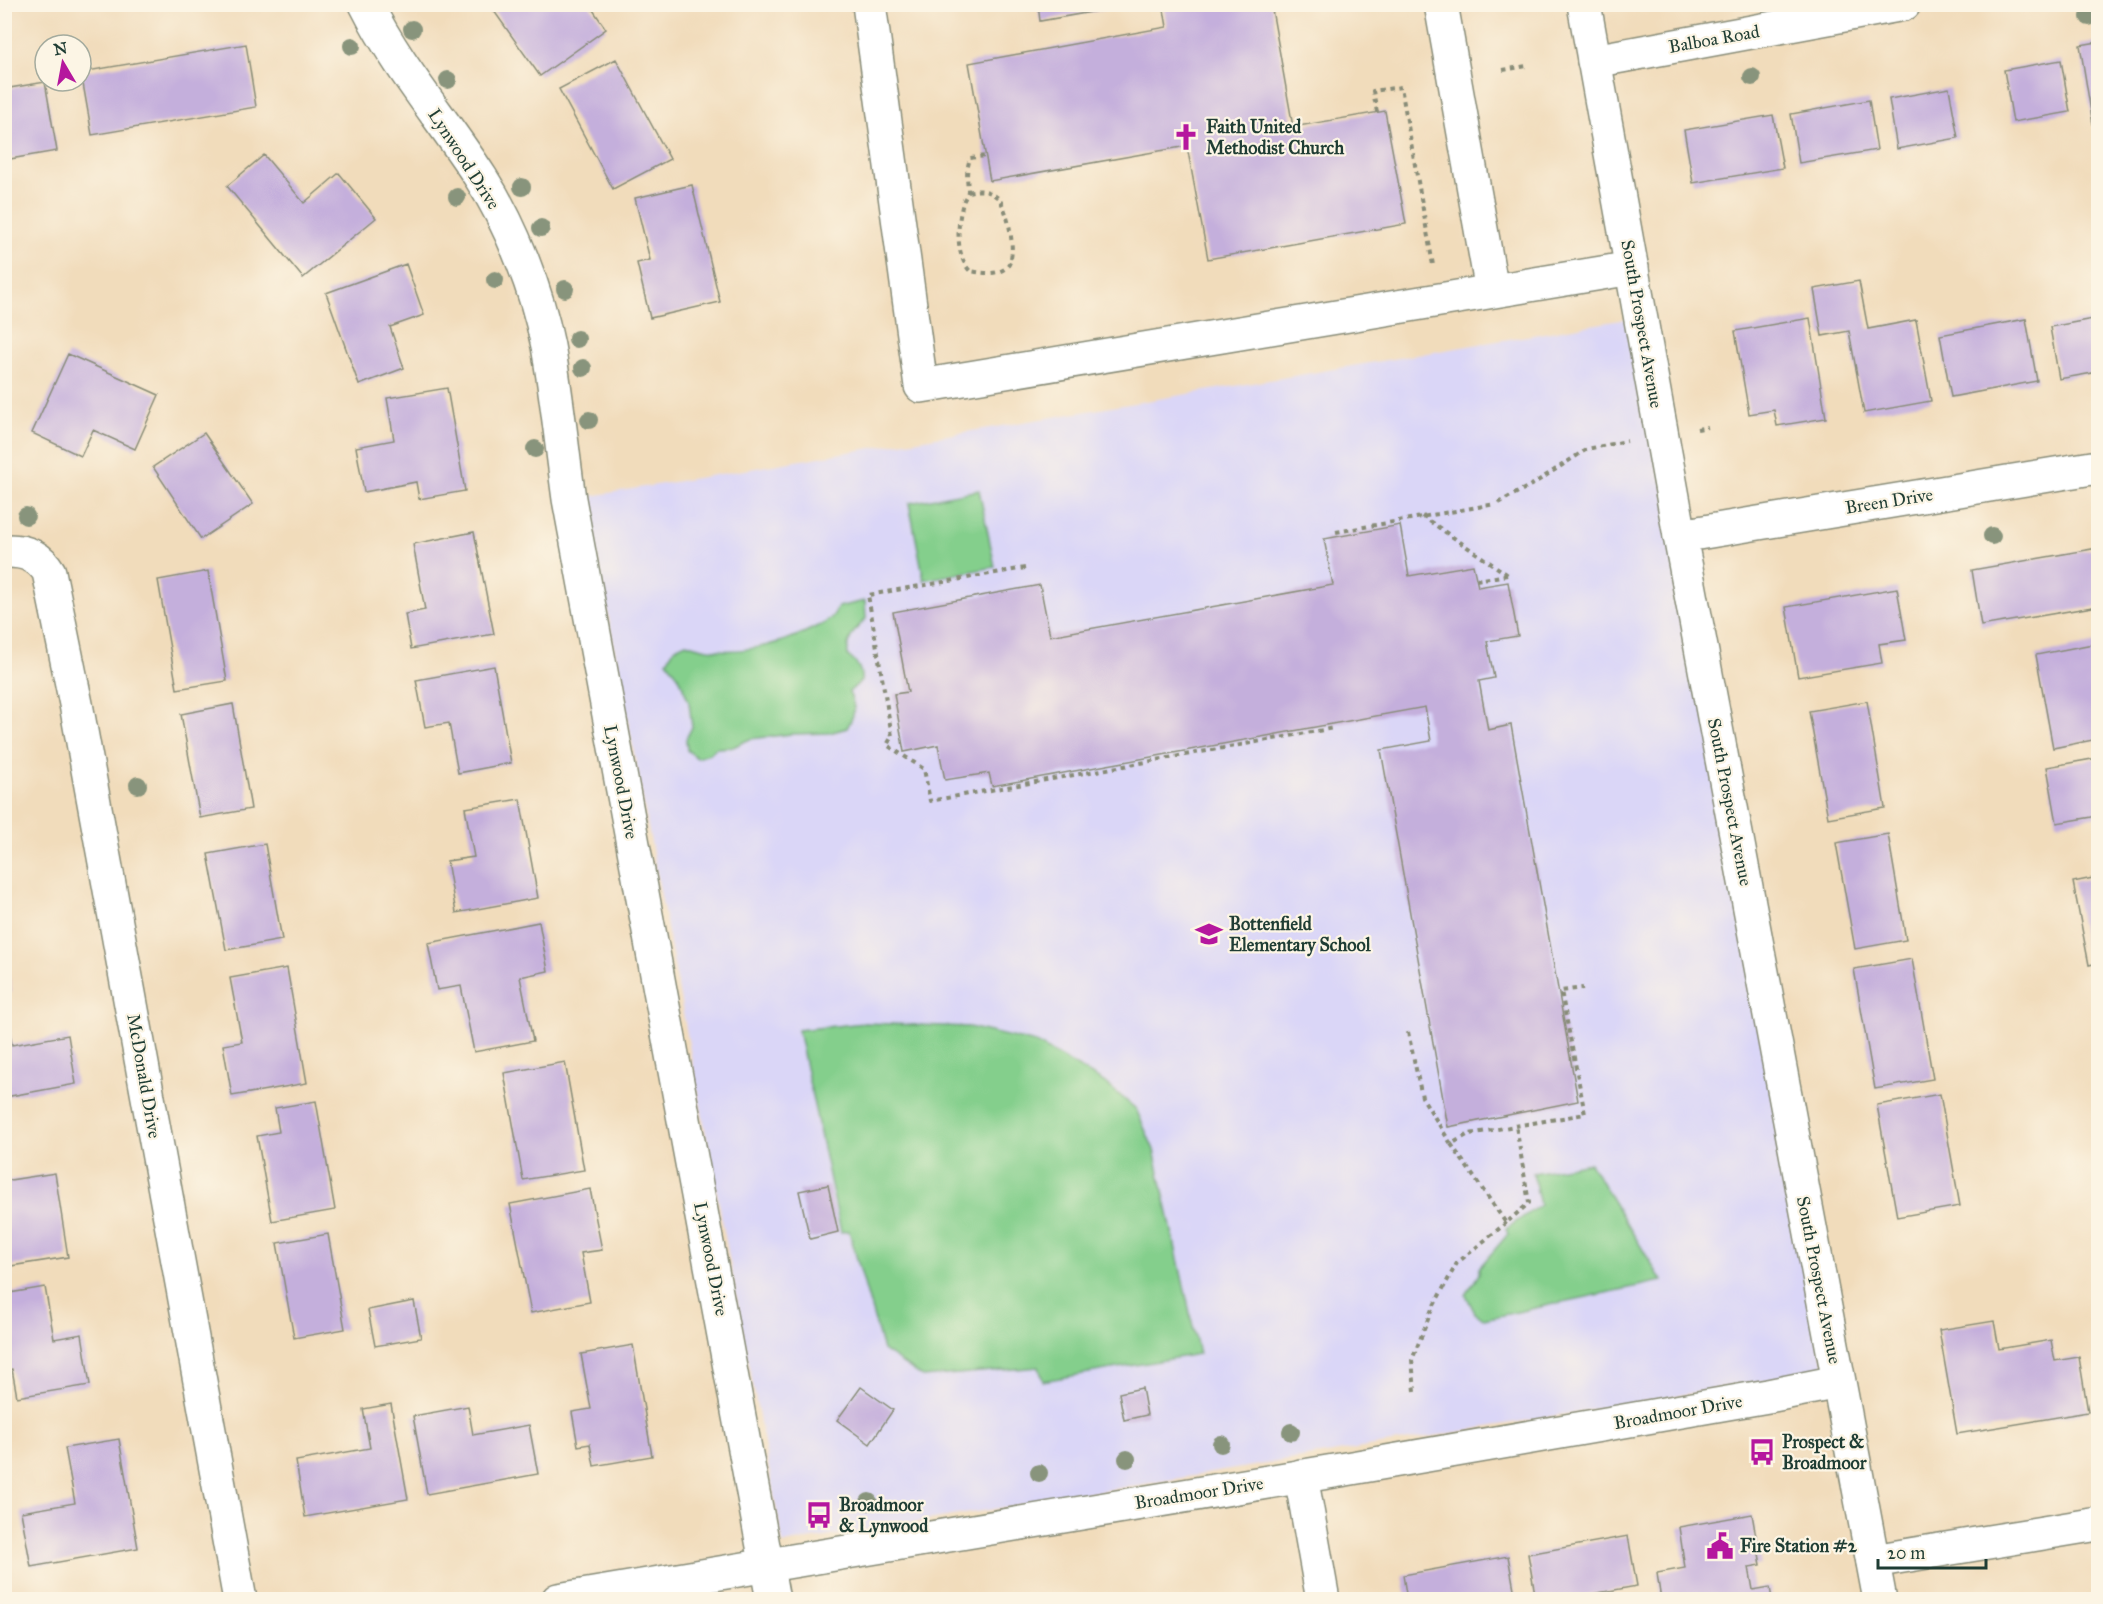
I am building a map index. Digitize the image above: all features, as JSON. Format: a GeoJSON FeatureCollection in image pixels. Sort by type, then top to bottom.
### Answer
{"type":"FeatureCollection","features":[{"type":"Feature","properties":{"kind":"street","name":"Lynwood Drive"},"geometry":{"type":"LineString","coordinates":[[366,4],[399,63],[482,179],[509,230],[528,278],[548,345],[569,499],[773,1599]]}},
{"type":"Feature","properties":{"kind":"street"},"geometry":{"type":"LineString","coordinates":[[869,4],[921,387],[1632,268]]}},
{"type":"Feature","properties":{"kind":"street"},"geometry":{"type":"LineString","coordinates":[[1441,4],[1492,291]]}},
{"type":"Feature","properties":{"kind":"street","name":"South Prospect Avenue"},"geometry":{"type":"LineString","coordinates":[[1584,4],[1680,536],[1880,1599]]}},
{"type":"Feature","properties":{"kind":"street","name":"Balboa Road"},"geometry":{"type":"LineString","coordinates":[[1594,62],[1904,4]]}},
{"type":"Feature","properties":{"kind":"street","name":"Breen Drive"},"geometry":{"type":"LineString","coordinates":[[1680,536],[2098,467]]}},
{"type":"Feature","properties":{"kind":"street","name":"McDonald Drive"},"geometry":{"type":"LineString","coordinates":[[4,551],[17,550],[37,557],[44,562],[49,572],[76,704],[240,1599]]}},
{"type":"Feature","properties":{"kind":"street","name":"Broadmoor Drive"},"geometry":{"type":"LineString","coordinates":[[558,1599],[1301,1476],[1838,1382]]}},
{"type":"Feature","properties":{"kind":"street"},"geometry":{"type":"LineString","coordinates":[[1301,1476],[1323,1599]]}},
{"type":"Feature","properties":{"kind":"street"},"geometry":{"type":"LineString","coordinates":[[1873,1561],[2098,1524]]}},
{"type":"Feature","properties":{"kind":"path"},"geometry":{"type":"LineString","coordinates":[[1503,70],[1527,66]]}},
{"type":"Feature","properties":{"kind":"path"},"geometry":{"type":"LineString","coordinates":[[1377,112],[1373,91],[1401,87],[1440,300]]}},
{"type":"Feature","properties":{"kind":"path"},"geometry":{"type":"LineString","coordinates":[[968,192],[976,190],[989,192],[1003,204],[1012,243],[1012,258],[1007,267],[995,272],[970,271],[964,264],[961,253],[959,234],[963,202],[968,192],[966,172],[970,158],[986,156]]}},
{"type":"Feature","properties":{"kind":"path"},"geometry":{"type":"LineString","coordinates":[[1699,429],[1708,427]]}},
{"type":"Feature","properties":{"kind":"path"},"geometry":{"type":"LineString","coordinates":[[1336,532],[1497,504],[1587,449],[1610,445]]}},
{"type":"Feature","properties":{"kind":"path"},"geometry":{"type":"LineString","coordinates":[[1422,516],[1508,575],[1476,580]]}},
{"type":"Feature","properties":{"kind":"path"},"geometry":{"type":"LineString","coordinates":[[1025,568],[868,596],[892,736],[887,746],[924,769],[930,801],[1334,728]]}},
{"type":"Feature","properties":{"kind":"path"},"geometry":{"type":"LineString","coordinates":[[1451,1144],[1469,1134],[1585,1114],[1562,990],[1583,988]]}},
{"type":"Feature","properties":{"kind":"path"},"geometry":{"type":"LineString","coordinates":[[1408,1032],[1422,1097],[1451,1144],[1506,1223]]}},
{"type":"Feature","properties":{"kind":"path"},"geometry":{"type":"LineString","coordinates":[[1415,1391],[1412,1360],[1432,1309],[1457,1263],[1529,1203],[1516,1126]]}},
{"type":"Feature","properties":{"kind":"shaded area","name":"Bottenfield Elementary School"},"geometry":{"type":"Polygon","coordinates":[[[1644,316],[1825,1371],[783,1544],[586,497],[1644,316]]]}},
{"type":"Feature","properties":{"kind":"green space"},"geometry":{"type":"Polygon","coordinates":[[[979,490],[995,567],[924,580],[909,503],[979,490]]]}},
{"type":"Feature","properties":{"kind":"green space"},"geometry":{"type":"Polygon","coordinates":[[[865,601],[866,619],[855,631],[848,645],[848,656],[859,667],[861,681],[849,692],[854,710],[847,728],[829,733],[791,734],[750,739],[733,747],[716,748],[709,754],[697,758],[687,750],[686,739],[692,727],[689,702],[679,677],[667,661],[675,648],[686,643],[718,650],[751,649],[784,641],[822,624],[831,618],[838,607],[865,601]]]}},
{"type":"Feature","properties":{"kind":"green space"},"geometry":{"type":"Polygon","coordinates":[[[864,1023],[969,1027],[1036,1043],[1104,1082],[1136,1109],[1154,1150],[1199,1354],[1043,1381],[1039,1367],[923,1377],[883,1350],[849,1231],[841,1232],[798,1030],[864,1023]]]}},
{"type":"Feature","properties":{"kind":"green space"},"geometry":{"type":"Polygon","coordinates":[[[1590,1163],[1662,1281],[1484,1319],[1475,1313],[1466,1295],[1479,1274],[1479,1268],[1508,1234],[1506,1229],[1540,1205],[1533,1173],[1590,1163]]]}},
{"type":"Feature","properties":{"kind":"building"},"geometry":{"type":"Polygon","coordinates":[[[489,4],[589,4],[606,29],[540,76],[489,4]]]}},
{"type":"Feature","properties":{"kind":"building"},"geometry":{"type":"Polygon","coordinates":[[[1038,4],[1125,4],[1125,6],[1040,21],[1038,4]]]}},
{"type":"Feature","properties":{"kind":"building","name":"Faith United Methodist Church"},"geometry":{"type":"Polygon","coordinates":[[[1163,4],[1271,4],[1293,127],[1385,111],[1406,224],[1208,259],[1187,146],[990,181],[969,63],[1167,27],[1163,4]]]}},
{"type":"Feature","properties":{"kind":"building"},"geometry":{"type":"Polygon","coordinates":[[[2098,42],[2098,124],[2093,124],[2080,45],[2098,42]]]}},
{"type":"Feature","properties":{"kind":"building"},"geometry":{"type":"Polygon","coordinates":[[[246,44],[256,107],[92,135],[85,93],[93,93],[93,70],[246,44]]]}},
{"type":"Feature","properties":{"kind":"building"},"geometry":{"type":"Polygon","coordinates":[[[616,59],[670,159],[613,189],[559,89],[616,59]]]}},
{"type":"Feature","properties":{"kind":"building"},"geometry":{"type":"Polygon","coordinates":[[[2061,60],[2070,112],[2013,122],[2004,70],[2061,60]]]}},
{"type":"Feature","properties":{"kind":"building"},"geometry":{"type":"Polygon","coordinates":[[[33,84],[33,93],[47,93],[57,151],[4,160],[4,89],[33,84]]]}},
{"type":"Feature","properties":{"kind":"building"},"geometry":{"type":"Polygon","coordinates":[[[1949,88],[1958,138],[1897,149],[1889,99],[1949,88]]]}},
{"type":"Feature","properties":{"kind":"building"},"geometry":{"type":"Polygon","coordinates":[[[1869,100],[1877,150],[1799,163],[1791,114],[1869,100]]]}},
{"type":"Feature","properties":{"kind":"building"},"geometry":{"type":"Polygon","coordinates":[[[1773,115],[1783,168],[1693,183],[1684,130],[1773,115]]]}},
{"type":"Feature","properties":{"kind":"building"},"geometry":{"type":"Polygon","coordinates":[[[264,155],[304,203],[339,173],[376,218],[303,278],[227,186],[264,155]]]}},
{"type":"Feature","properties":{"kind":"building"},"geometry":{"type":"Polygon","coordinates":[[[692,185],[720,302],[650,318],[637,263],[650,260],[635,198],[692,185]]]}},
{"type":"Feature","properties":{"kind":"building"},"geometry":{"type":"Polygon","coordinates":[[[406,264],[424,315],[390,327],[404,368],[359,385],[326,293],[406,264]]]}},
{"type":"Feature","properties":{"kind":"building"},"geometry":{"type":"Polygon","coordinates":[[[1859,281],[1868,329],[1916,320],[1931,401],[1864,413],[1849,331],[1822,336],[1814,289],[1859,281]]]}},
{"type":"Feature","properties":{"kind":"building"},"geometry":{"type":"Polygon","coordinates":[[[1810,318],[1826,418],[1777,426],[1774,410],[1749,414],[1735,331],[1810,318]]]}},
{"type":"Feature","properties":{"kind":"building"},"geometry":{"type":"Polygon","coordinates":[[[2098,318],[2098,372],[2059,379],[2050,327],[2098,318]]]}},
{"type":"Feature","properties":{"kind":"building"},"geometry":{"type":"Polygon","coordinates":[[[2026,319],[2037,381],[1951,397],[1940,335],[2026,319]]]}},
{"type":"Feature","properties":{"kind":"building"},"geometry":{"type":"Polygon","coordinates":[[[68,354],[159,395],[135,449],[93,430],[81,456],[32,433],[68,354]]]}},
{"type":"Feature","properties":{"kind":"building"},"geometry":{"type":"Polygon","coordinates":[[[447,388],[465,491],[419,499],[416,482],[364,492],[356,447],[394,440],[387,398],[447,388]]]}},
{"type":"Feature","properties":{"kind":"building"},"geometry":{"type":"Polygon","coordinates":[[[204,433],[253,504],[201,539],[153,467],[204,433]]]}},
{"type":"Feature","properties":{"kind":"building"},"geometry":{"type":"Polygon","coordinates":[[[1400,525],[1409,576],[1473,565],[1478,587],[1508,582],[1518,636],[1487,641],[1494,678],[1479,681],[1488,730],[1511,725],[1578,1101],[1448,1127],[1381,750],[1431,741],[1425,707],[992,786],[989,773],[945,780],[938,745],[904,752],[894,694],[908,692],[893,612],[1040,585],[1050,636],[1333,585],[1324,539],[1400,525]]]}},
{"type":"Feature","properties":{"kind":"building"},"geometry":{"type":"Polygon","coordinates":[[[474,532],[494,634],[411,649],[405,614],[425,610],[413,544],[474,532]]]}},
{"type":"Feature","properties":{"kind":"building"},"geometry":{"type":"Polygon","coordinates":[[[2098,548],[2098,606],[1981,626],[1972,570],[2098,548]]]}},
{"type":"Feature","properties":{"kind":"building"},"geometry":{"type":"Polygon","coordinates":[[[208,571],[227,681],[177,689],[158,580],[208,571]]]}},
{"type":"Feature","properties":{"kind":"building"},"geometry":{"type":"Polygon","coordinates":[[[1897,588],[1906,640],[1879,644],[1882,663],[1798,677],[1786,607],[1897,588]]]}},
{"type":"Feature","properties":{"kind":"building"},"geometry":{"type":"Polygon","coordinates":[[[2098,643],[2098,739],[2053,748],[2036,655],[2098,643]]]}},
{"type":"Feature","properties":{"kind":"building"},"geometry":{"type":"Polygon","coordinates":[[[494,666],[511,763],[458,773],[449,723],[425,727],[416,680],[494,666]]]}},
{"type":"Feature","properties":{"kind":"building"},"geometry":{"type":"Polygon","coordinates":[[[1867,701],[1885,808],[1828,818],[1809,711],[1867,701]]]}},
{"type":"Feature","properties":{"kind":"building"},"geometry":{"type":"Polygon","coordinates":[[[233,704],[251,809],[200,818],[181,714],[233,704]]]}},
{"type":"Feature","properties":{"kind":"building"},"geometry":{"type":"Polygon","coordinates":[[[2098,758],[2098,816],[2057,823],[2047,767],[2098,758]]]}},
{"type":"Feature","properties":{"kind":"building"},"geometry":{"type":"Polygon","coordinates":[[[520,799],[538,898],[456,913],[447,861],[474,857],[465,808],[520,799]]]}},
{"type":"Feature","properties":{"kind":"building"},"geometry":{"type":"Polygon","coordinates":[[[1888,834],[1906,940],[1855,949],[1836,843],[1888,834]]]}},
{"type":"Feature","properties":{"kind":"building"},"geometry":{"type":"Polygon","coordinates":[[[265,844],[282,940],[226,950],[208,854],[265,844]]]}},
{"type":"Feature","properties":{"kind":"building"},"geometry":{"type":"Polygon","coordinates":[[[2098,877],[2098,963],[2089,965],[2073,882],[2098,877]]]}},
{"type":"Feature","properties":{"kind":"building"},"geometry":{"type":"Polygon","coordinates":[[[539,922],[548,971],[520,977],[533,1041],[474,1052],[461,986],[437,990],[428,943],[539,922]]]}},
{"type":"Feature","properties":{"kind":"building"},"geometry":{"type":"Polygon","coordinates":[[[4,955],[12,992],[4,994],[4,955]]]}},
{"type":"Feature","properties":{"kind":"building"},"geometry":{"type":"Polygon","coordinates":[[[1912,959],[1933,1079],[1875,1089],[1854,969],[1912,959]]]}},
{"type":"Feature","properties":{"kind":"building"},"geometry":{"type":"Polygon","coordinates":[[[287,968],[307,1083],[232,1096],[223,1045],[242,1042],[230,978],[287,968]]]}},
{"type":"Feature","properties":{"kind":"building"},"geometry":{"type":"Polygon","coordinates":[[[2098,985],[2098,1013],[2097,1013],[2093,986],[2098,985]]]}},
{"type":"Feature","properties":{"kind":"building"},"geometry":{"type":"Polygon","coordinates":[[[5,1017],[7,1017],[12,1045],[68,1035],[76,1084],[5,1097],[5,1017]]]}},
{"type":"Feature","properties":{"kind":"building"},"geometry":{"type":"Polygon","coordinates":[[[565,1062],[584,1170],[523,1180],[504,1073],[565,1062]]]}},
{"type":"Feature","properties":{"kind":"building"},"geometry":{"type":"Polygon","coordinates":[[[1940,1094],[1960,1206],[1897,1217],[1877,1105],[1940,1094]]]}},
{"type":"Feature","properties":{"kind":"building"},"geometry":{"type":"Polygon","coordinates":[[[316,1101],[335,1210],[272,1221],[257,1136],[279,1132],[275,1108],[316,1101]]]}},
{"type":"Feature","properties":{"kind":"building"},"geometry":{"type":"Polygon","coordinates":[[[55,1173],[68,1257],[4,1267],[4,1181],[55,1173]]]}},
{"type":"Feature","properties":{"kind":"building"},"geometry":{"type":"Polygon","coordinates":[[[828,1185],[838,1232],[810,1239],[799,1191],[828,1185]]]}},
{"type":"Feature","properties":{"kind":"building"},"geometry":{"type":"Polygon","coordinates":[[[590,1189],[602,1250],[581,1253],[590,1302],[531,1313],[510,1204],[590,1189]]]}},
{"type":"Feature","properties":{"kind":"building"},"geometry":{"type":"Polygon","coordinates":[[[328,1234],[345,1329],[294,1338],[277,1243],[328,1234]]]}},
{"type":"Feature","properties":{"kind":"building"},"geometry":{"type":"Polygon","coordinates":[[[45,1287],[54,1339],[82,1334],[90,1385],[17,1397],[12,1369],[4,1370],[4,1294],[45,1287]]]}},
{"type":"Feature","properties":{"kind":"building"},"geometry":{"type":"Polygon","coordinates":[[[414,1301],[421,1338],[375,1346],[368,1310],[414,1301]]]}},
{"type":"Feature","properties":{"kind":"building"},"geometry":{"type":"Polygon","coordinates":[[[1994,1321],[1999,1349],[2051,1340],[2055,1361],[2079,1357],[2088,1412],[1957,1434],[1939,1330],[1994,1321]]]}},
{"type":"Feature","properties":{"kind":"building"},"geometry":{"type":"Polygon","coordinates":[[[633,1345],[652,1456],[594,1466],[590,1444],[578,1446],[572,1412],[591,1409],[581,1354],[633,1345]]]}},
{"type":"Feature","properties":{"kind":"building"},"geometry":{"type":"Polygon","coordinates":[[[861,1387],[893,1410],[870,1444],[837,1420],[861,1387]]]}},
{"type":"Feature","properties":{"kind":"building"},"geometry":{"type":"Polygon","coordinates":[[[1142,1388],[1147,1415],[1124,1420],[1119,1393],[1142,1388]]]}},
{"type":"Feature","properties":{"kind":"building"},"geometry":{"type":"Polygon","coordinates":[[[391,1404],[408,1499],[305,1517],[296,1461],[370,1448],[363,1409],[391,1404]]]}},
{"type":"Feature","properties":{"kind":"building"},"geometry":{"type":"Polygon","coordinates":[[[468,1406],[473,1435],[529,1425],[538,1474],[427,1494],[413,1416],[468,1406]]]}},
{"type":"Feature","properties":{"kind":"building"},"geometry":{"type":"Polygon","coordinates":[[[119,1439],[138,1548],[31,1567],[21,1512],[75,1503],[65,1448],[119,1439]]]}},
{"type":"Feature","properties":{"kind":"building","name":"Fire Station #2"},"geometry":{"type":"Polygon","coordinates":[[[1752,1514],[1761,1565],[1749,1567],[1753,1590],[1770,1587],[1772,1600],[1661,1600],[1657,1573],[1685,1568],[1679,1527],[1752,1514]]]}},
{"type":"Feature","properties":{"kind":"building"},"geometry":{"type":"Polygon","coordinates":[[[1628,1536],[1637,1586],[1559,1600],[1536,1600],[1528,1554],[1628,1536]]]}},
{"type":"Feature","properties":{"kind":"building"},"geometry":{"type":"Polygon","coordinates":[[[4,1543],[9,1564],[4,1565],[4,1543]]]}},
{"type":"Feature","properties":{"kind":"building"},"geometry":{"type":"Polygon","coordinates":[[[1508,1556],[1516,1600],[1407,1600],[1403,1575],[1508,1556]]]}},
{"type":"Feature","properties":{"kind":"place","name":"Faith United Methodist Church"},"geometry":{"type":"Point","coordinates":[1186,137]}},
{"type":"Feature","properties":{"kind":"place","name":"Bottenfield Elementary School"},"geometry":{"type":"Point","coordinates":[1209,934]}},
{"type":"Feature","properties":{"kind":"place","name":"Prospect & Broadmoor"},"geometry":{"type":"Point","coordinates":[1762,1452]}},
{"type":"Feature","properties":{"kind":"place","name":"Broadmoor & Lynwood"},"geometry":{"type":"Point","coordinates":[819,1515]}},
{"type":"Feature","properties":{"kind":"place","name":"Fire Station #2"},"geometry":{"type":"Point","coordinates":[1720,1546]}}]}
